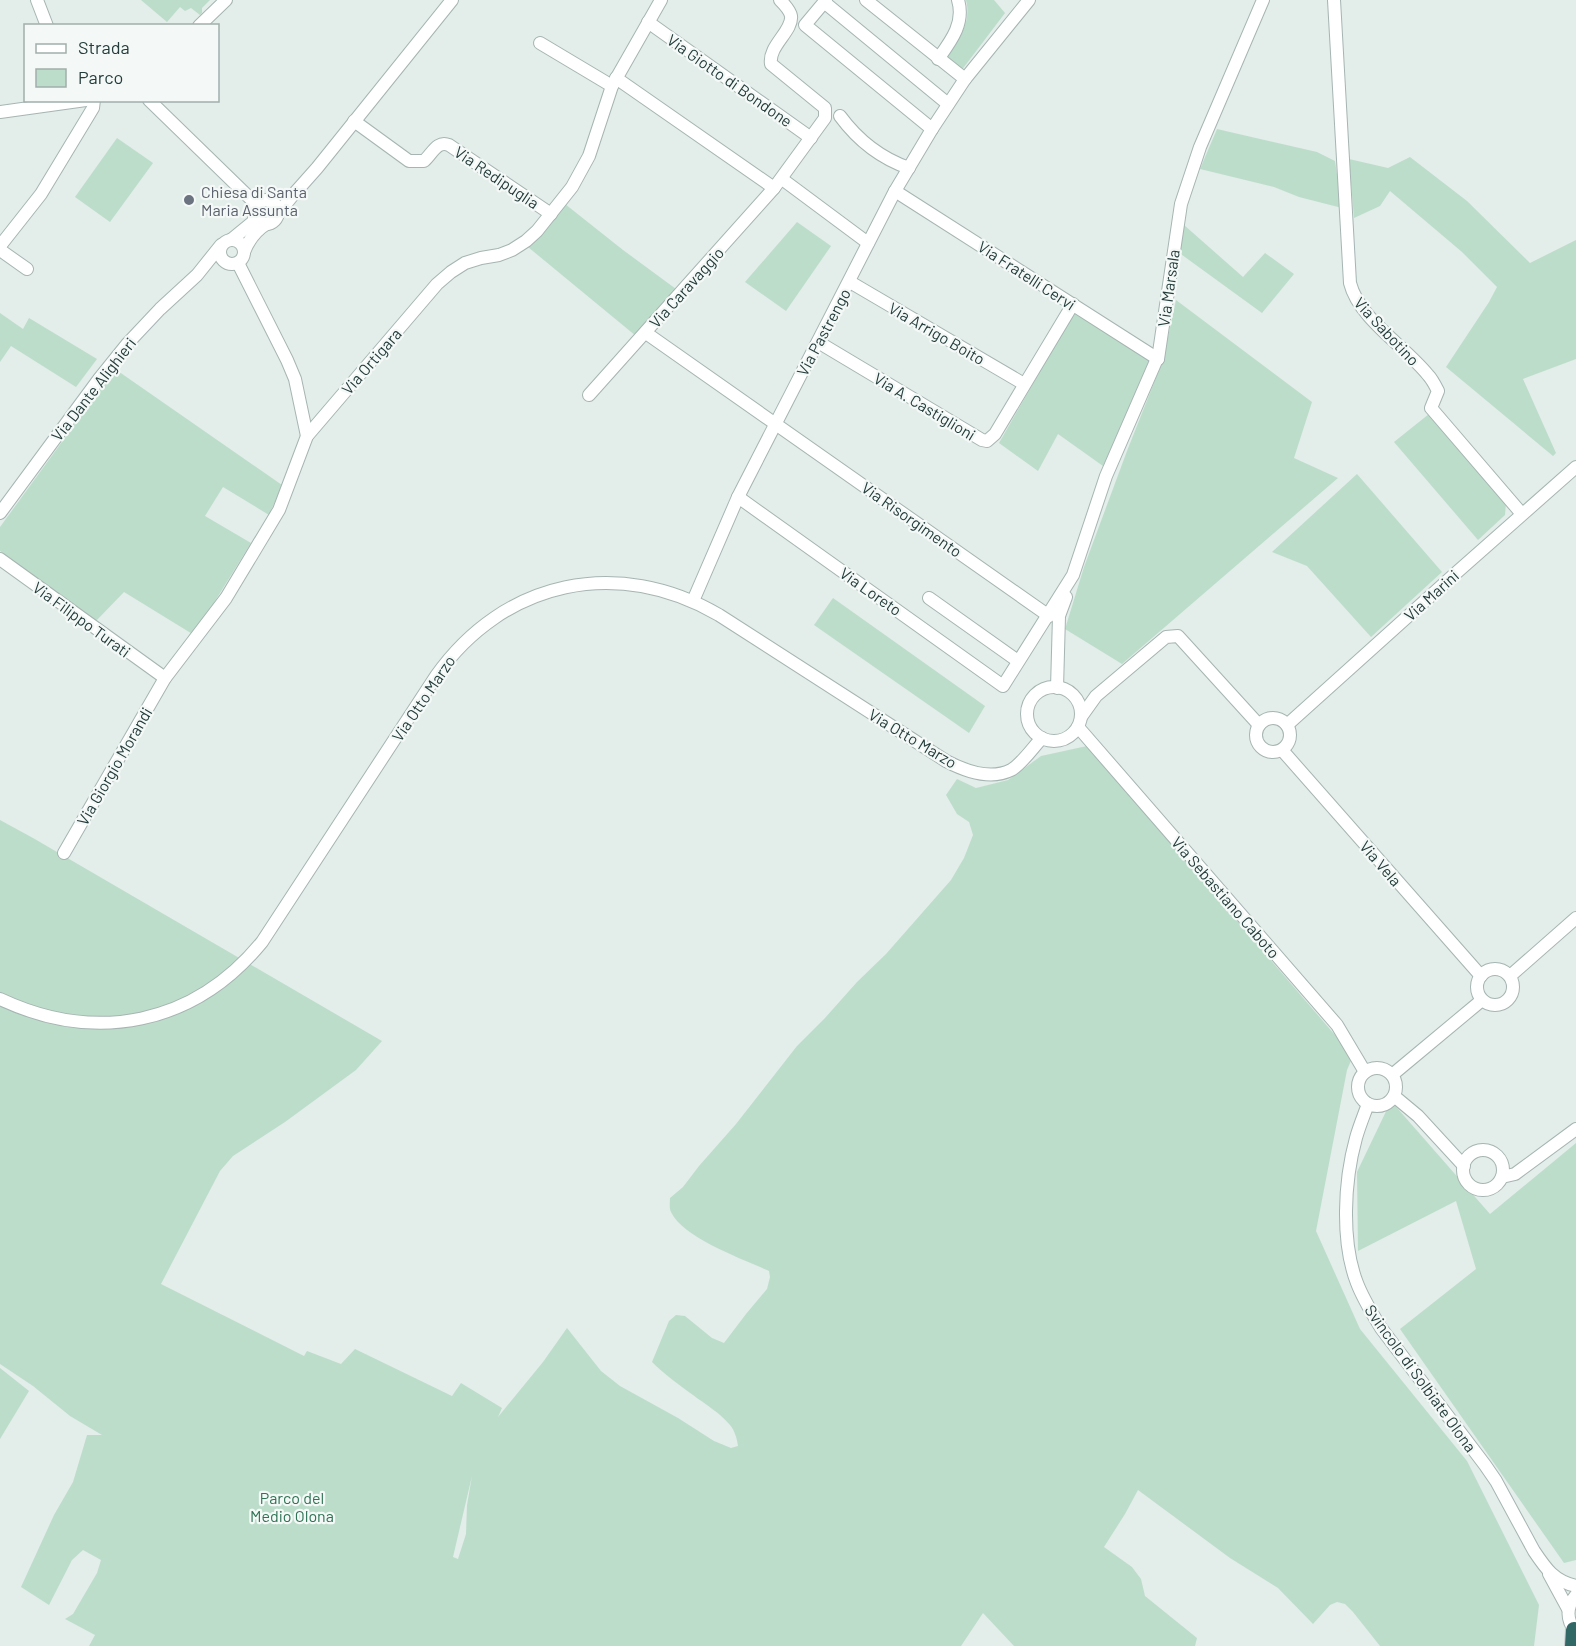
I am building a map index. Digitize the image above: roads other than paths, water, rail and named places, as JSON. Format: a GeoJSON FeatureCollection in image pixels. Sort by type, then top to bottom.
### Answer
{"type":"FeatureCollection","features":[{"type":"Feature","properties":{"kind":"street"},"geometry":{"type":"LineString","coordinates":[[37,0],[46,24]]}},
{"type":"Feature","properties":{"kind":"street"},"geometry":{"type":"LineString","coordinates":[[201,24],[226,0]]}},
{"type":"Feature","properties":{"kind":"street"},"geometry":{"type":"LineString","coordinates":[[236,260],[251,237],[273,219],[452,0]]}},
{"type":"Feature","properties":{"kind":"street","name":"Via Ortigara"},"geometry":{"type":"LineString","coordinates":[[165,678],[226,598],[279,510],[307,436],[437,284],[465,263],[512,250],[537,231],[572,187],[589,156],[614,82],[661,0]]}},
{"type":"Feature","properties":{"kind":"street","name":"Via Caravaggio"},"geometry":{"type":"LineString","coordinates":[[589,395],[778,183],[825,118],[825,108],[771,64],[772,52],[790,22],[791,15],[780,0]]}},
{"type":"Feature","properties":{"kind":"street"},"geometry":{"type":"LineString","coordinates":[[866,0],[965,79]]}},
{"type":"Feature","properties":{"kind":"street"},"geometry":{"type":"LineString","coordinates":[[938,59],[956,33],[960,19],[958,0]]}},
{"type":"Feature","properties":{"kind":"street","name":"Via Pastrengo"},"geometry":{"type":"LineString","coordinates":[[693,601],[738,497],[895,191],[965,79],[1029,0]]}},
{"type":"Feature","properties":{"kind":"street","name":"Via Marsala"},"geometry":{"type":"LineString","coordinates":[[1057,688],[1059,616],[1106,476],[1155,361],[1158,359],[1181,204],[1200,147],[1263,0]]}},
{"type":"Feature","properties":{"kind":"street","name":"Via Sabotino"},"geometry":{"type":"LineString","coordinates":[[1334,0],[1350,283],[1353,293],[1364,310],[1429,375],[1438,391],[1431,408],[1522,514]]}},
{"type":"Feature","properties":{"kind":"street"},"geometry":{"type":"LineString","coordinates":[[932,129],[805,25],[825,1],[948,104]]}},
{"type":"Feature","properties":{"kind":"street","name":"Via Giotto di Bondone"},"geometry":{"type":"LineString","coordinates":[[648,22],[811,138]]}},
{"type":"Feature","properties":{"kind":"street"},"geometry":{"type":"LineString","coordinates":[[540,44],[614,82],[778,183],[868,243]]}},
{"type":"Feature","properties":{"kind":"street"},"geometry":{"type":"LineString","coordinates":[[0,112],[72,102]]}},
{"type":"Feature","properties":{"kind":"street"},"geometry":{"type":"LineString","coordinates":[[27,269],[0,248],[56,171],[93,108],[94,102]]}},
{"type":"Feature","properties":{"kind":"street"},"geometry":{"type":"LineString","coordinates":[[150,102],[260,207],[260,222],[273,219]]}},
{"type":"Feature","properties":{"kind":"street"},"geometry":{"type":"LineString","coordinates":[[840,116],[868,147],[909,168]]}},
{"type":"Feature","properties":{"kind":"street","name":"Via Redipuglia"},"geometry":{"type":"LineString","coordinates":[[354,121],[410,161],[424,161],[440,144],[449,145],[551,213]]}},
{"type":"Feature","properties":{"kind":"street","name":"Via Fratelli Cervi"},"geometry":{"type":"LineString","coordinates":[[895,191],[1158,359]]}},
{"type":"Feature","properties":{"kind":"street"},"geometry":{"type":"LineString","coordinates":[[260,207],[293,195]]}},
{"type":"Feature","properties":{"kind":"street"},"geometry":{"type":"LineString","coordinates":[[260,207],[276,205],[278,208],[273,219]]}},
{"type":"Feature","properties":{"kind":"street","name":"Via Dante Alighieri"},"geometry":{"type":"LineString","coordinates":[[0,513],[128,343],[197,275],[226,242],[253,222],[260,207]]}},
{"type":"Feature","properties":{"kind":"street"},"geometry":{"type":"LineString","coordinates":[[236,260],[223,261],[219,254],[226,242],[236,240],[241,244],[236,260],[295,379],[307,436]]}},
{"type":"Feature","properties":{"kind":"street","name":"Via Dante Alighieri"},"geometry":{"type":"LineString","coordinates":[[197,275],[221,263],[236,260]]}},
{"type":"Feature","properties":{"kind":"street","name":"Via Arrigo Boito"},"geometry":{"type":"LineString","coordinates":[[850,282],[1024,384]]}},
{"type":"Feature","properties":{"kind":"street","name":"Via A. Castiglioni"},"geometry":{"type":"LineString","coordinates":[[818,342],[982,440],[990,439],[1073,304]]}},
{"type":"Feature","properties":{"kind":"street","name":"Via Risorgimento"},"geometry":{"type":"LineString","coordinates":[[646,333],[1049,615]]}},
{"type":"Feature","properties":{"kind":"street","name":"Via Marini"},"geometry":{"type":"LineString","coordinates":[[1287,725],[1576,467]]}},
{"type":"Feature","properties":{"kind":"street","name":"Via Loreto"},"geometry":{"type":"LineString","coordinates":[[738,497],[1003,686]]}},
{"type":"Feature","properties":{"kind":"street","name":"Via Filippo Turati"},"geometry":{"type":"LineString","coordinates":[[0,559],[165,678]]}},
{"type":"Feature","properties":{"kind":"street","name":"Via Marsala"},"geometry":{"type":"LineString","coordinates":[[1003,686],[1073,575]]}},
{"type":"Feature","properties":{"kind":"street","name":"Via Otto Marzo"},"geometry":{"type":"LineString","coordinates":[[0,999],[51,1018],[95,1023],[125,1022],[168,1011],[195,999],[232,974],[262,942],[436,676],[455,651],[492,619],[520,603],[550,591],[581,585],[613,583],[645,586],[693,601],[719,615],[946,762],[974,772],[987,774],[1012,770],[1041,738]]}},
{"type":"Feature","properties":{"kind":"street"},"geometry":{"type":"LineString","coordinates":[[928,598],[1018,661]]}},
{"type":"Feature","properties":{"kind":"street","name":"Via Vela"},"geometry":{"type":"LineString","coordinates":[[1079,722],[1096,696],[1166,637],[1178,636],[1259,725],[1256,736],[1260,747],[1270,752],[1282,750],[1481,976]]}},
{"type":"Feature","properties":{"kind":"street","name":"Via Giorgio Morandi"},"geometry":{"type":"LineString","coordinates":[[64,854],[165,678]]}},
{"type":"Feature","properties":{"kind":"street"},"geometry":{"type":"LineString","coordinates":[[1048,688],[1065,690],[1078,701],[1081,709],[1079,722],[1073,734],[1058,741],[1049,741],[1041,738],[1029,724],[1029,706],[1033,698],[1048,688]]}},
{"type":"Feature","properties":{"kind":"street"},"geometry":{"type":"LineString","coordinates":[[1259,725],[1273,718],[1287,725],[1289,742],[1282,750]]}},
{"type":"Feature","properties":{"kind":"street","name":"Via Sebastiano Caboto"},"geometry":{"type":"LineString","coordinates":[[1079,722],[1337,1025],[1365,1072]]}},
{"type":"Feature","properties":{"kind":"street"},"geometry":{"type":"LineString","coordinates":[[1510,976],[1576,918]]}},
{"type":"Feature","properties":{"kind":"street"},"geometry":{"type":"LineString","coordinates":[[1496,969],[1510,976],[1514,988],[1509,999],[1504,1003],[1492,1005],[1482,1000],[1477,991],[1478,980],[1485,972],[1496,969]]}},
{"type":"Feature","properties":{"kind":"street"},"geometry":{"type":"LineString","coordinates":[[1392,1075],[1482,1000]]}},
{"type":"Feature","properties":{"kind":"street"},"geometry":{"type":"LineString","coordinates":[[1376,1068],[1388,1071],[1392,1075],[1396,1085],[1394,1096],[1390,1101],[1380,1106],[1368,1104],[1360,1095],[1359,1083],[1365,1072],[1376,1068]]}},
{"type":"Feature","properties":{"kind":"street"},"geometry":{"type":"LineString","coordinates":[[1394,1096],[1418,1116],[1464,1166]]}},
{"type":"Feature","properties":{"kind":"street","name":"Svincolo di Solbiate Olona"},"geometry":{"type":"LineString","coordinates":[[1368,1104],[1350,1165],[1346,1208],[1346,1234],[1356,1281],[1381,1328],[1496,1481],[1533,1551],[1556,1579],[1576,1586]]}},
{"type":"Feature","properties":{"kind":"street"},"geometry":{"type":"LineString","coordinates":[[1502,1177],[1502,1164],[1495,1154],[1489,1151],[1470,1155],[1464,1166],[1464,1173],[1469,1184],[1481,1190],[1493,1187],[1502,1177],[1515,1174],[1576,1129]]}},
{"type":"Feature","properties":{"kind":"street","name":"Svincolo di Solbiate Olona"},"geometry":{"type":"LineString","coordinates":[[1546,1568],[1568,1609],[1570,1624],[1575,1636]]}},
{"type":"Feature","properties":{"kind":"street"},"geometry":{"type":"LineString","coordinates":[[1568,1609],[1576,1595]]}},
{"type":"Feature","properties":{"kind":"place","name":"Chiesa di Santa Maria Assunta"},"geometry":{"type":"Point","coordinates":[189,200]}},
{"type":"Feature","properties":{"kind":"park label","name":"Parco del Medio Olona"},"geometry":{"type":"Point","coordinates":[292,1506]}}]}
